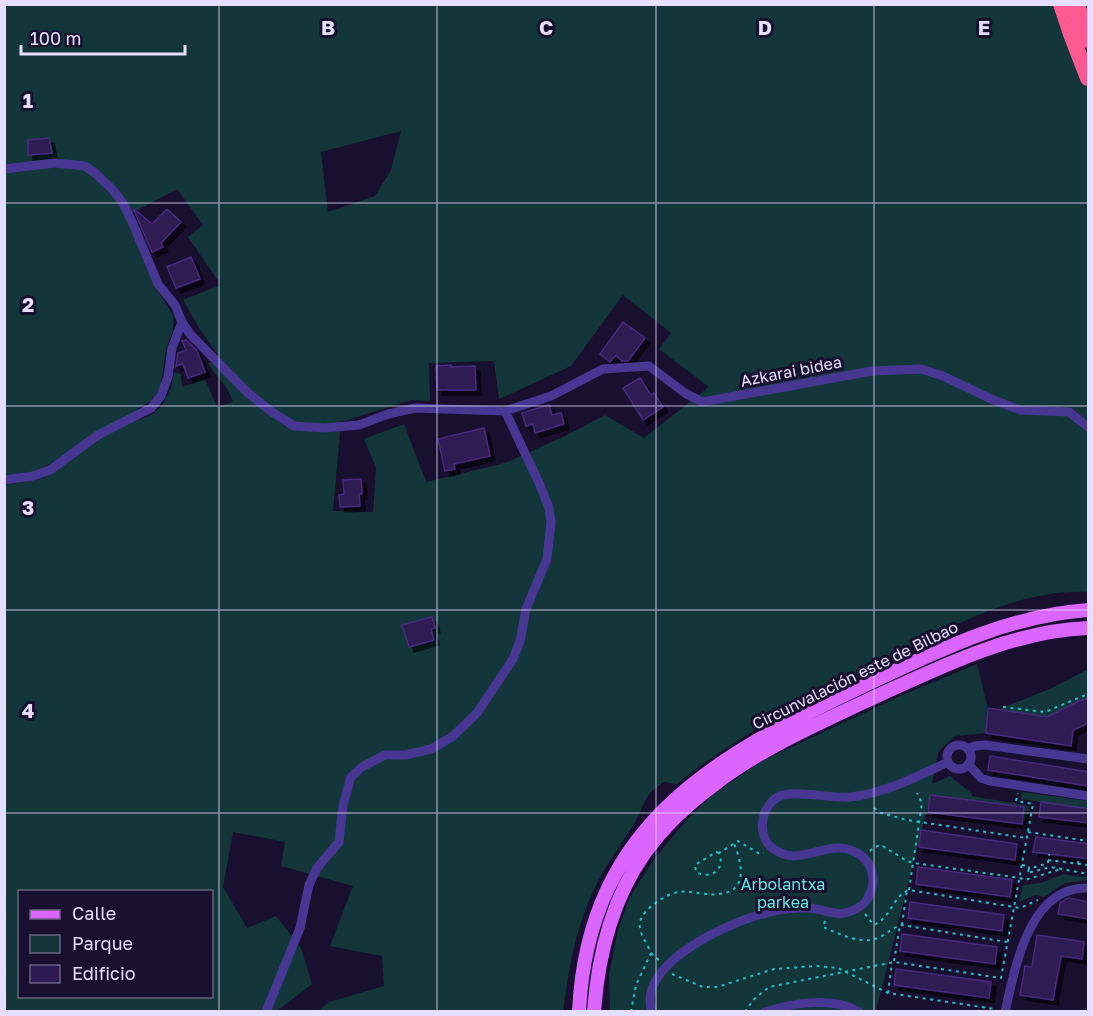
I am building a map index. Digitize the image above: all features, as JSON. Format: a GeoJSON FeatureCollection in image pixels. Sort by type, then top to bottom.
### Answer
{"type":"FeatureCollection","features":[{"type":"Feature","properties":{"kind":"highway"},"geometry":{"type":"LineString","coordinates":[[1061,4],[1089,78]]}},
{"type":"Feature","properties":{"kind":"highway"},"geometry":{"type":"LineString","coordinates":[[1077,4],[1089,39]]}},
{"type":"Feature","properties":{"kind":"main road","name":"Circunvalación este de Bilbao"},"geometry":{"type":"LineString","coordinates":[[579,1011],[591,934],[606,890],[630,848],[671,802],[715,765],[768,734],[846,694],[961,642],[1021,621],[1082,611]]}},
{"type":"Feature","properties":{"kind":"main road","name":"Circunvalación este de Bilbao"},"geometry":{"type":"LineString","coordinates":[[594,1011],[604,942],[619,896],[645,852],[690,804],[717,782],[774,747],[838,714],[934,670],[1006,643],[1042,634],[1083,628]]}},
{"type":"Feature","properties":{"kind":"street","name":"Azkarai bidea"},"geometry":{"type":"LineString","coordinates":[[4,169],[55,164],[85,166],[95,173],[123,203],[158,284],[175,305],[182,322],[208,354],[248,393],[294,426],[325,428],[359,425],[388,414],[415,408],[505,411],[551,396],[603,369],[649,366],[685,393],[702,402],[872,371],[921,369],[943,376],[1020,410],[1069,412],[1089,427]]}},
{"type":"Feature","properties":{"kind":"street"},"geometry":{"type":"LineString","coordinates":[[4,480],[33,477],[50,470],[98,435],[151,408],[161,396],[165,386],[172,348],[182,322]]}},
{"type":"Feature","properties":{"kind":"street"},"geometry":{"type":"LineString","coordinates":[[266,1011],[300,928],[309,885],[317,868],[339,842],[343,805],[351,777],[362,767],[385,755],[405,755],[431,749],[452,737],[477,713],[513,659],[520,641],[526,609],[547,560],[552,522],[540,485],[505,411]]}},
{"type":"Feature","properties":{"kind":"street"},"geometry":{"type":"LineString","coordinates":[[961,745],[968,749],[970,757],[968,764],[957,769],[948,762],[947,753],[952,747],[961,745]]}},
{"type":"Feature","properties":{"kind":"street"},"geometry":{"type":"LineString","coordinates":[[968,749],[985,745],[1089,759]]}},
{"type":"Feature","properties":{"kind":"street"},"geometry":{"type":"LineString","coordinates":[[652,1011],[650,992],[654,982],[666,967],[700,940],[734,924],[770,912],[807,908],[843,914],[865,903],[873,884],[870,867],[864,857],[842,847],[793,856],[783,855],[765,840],[762,820],[772,802],[779,796],[794,794],[849,797],[866,794],[914,779],[948,762]]}},
{"type":"Feature","properties":{"kind":"street"},"geometry":{"type":"LineString","coordinates":[[968,764],[981,778],[1089,796]]}},
{"type":"Feature","properties":{"kind":"street"},"geometry":{"type":"LineString","coordinates":[[1000,1010],[1025,936],[1034,921],[1048,904],[1070,890],[1089,888]]}},
{"type":"Feature","properties":{"kind":"street"},"geometry":{"type":"LineString","coordinates":[[765,1011],[812,1003],[840,1005],[859,1011]]}},
{"type":"Feature","properties":{"kind":"path"},"geometry":{"type":"LineString","coordinates":[[1003,707],[1045,712],[1089,693]]}},
{"type":"Feature","properties":{"kind":"path"},"geometry":{"type":"LineString","coordinates":[[745,1011],[753,1000],[769,987],[893,963],[1001,978],[1033,804],[1016,801],[1019,785]]}},
{"type":"Feature","properties":{"kind":"path"},"geometry":{"type":"LineString","coordinates":[[888,993],[920,822],[922,803],[917,793]]}},
{"type":"Feature","properties":{"kind":"path"},"geometry":{"type":"LineString","coordinates":[[874,808],[881,813],[920,822],[1027,838]]}},
{"type":"Feature","properties":{"kind":"path"},"geometry":{"type":"LineString","coordinates":[[1028,832],[1089,841]]}},
{"type":"Feature","properties":{"kind":"path"},"geometry":{"type":"LineString","coordinates":[[719,853],[722,860],[720,868],[715,873],[702,875],[696,872],[695,865],[738,841],[758,853],[765,853],[757,844],[753,834],[763,833]]}},
{"type":"Feature","properties":{"kind":"path"},"geometry":{"type":"LineString","coordinates":[[662,963],[651,953],[640,930],[643,914],[667,896],[675,893],[720,894],[738,884],[742,873],[734,843]]}},
{"type":"Feature","properties":{"kind":"path"},"geometry":{"type":"LineString","coordinates":[[864,857],[874,847],[882,845],[907,861],[1025,880],[1061,869]]}},
{"type":"Feature","properties":{"kind":"path"},"geometry":{"type":"LineString","coordinates":[[1029,869],[1048,863],[1049,854]]}},
{"type":"Feature","properties":{"kind":"path"},"geometry":{"type":"LineString","coordinates":[[1078,864],[1079,857]]}},
{"type":"Feature","properties":{"kind":"path"},"geometry":{"type":"LineString","coordinates":[[1048,860],[1089,865]]}},
{"type":"Feature","properties":{"kind":"path"},"geometry":{"type":"LineString","coordinates":[[1022,865],[1029,866],[1027,873],[1051,867],[1089,874]]}},
{"type":"Feature","properties":{"kind":"path"},"geometry":{"type":"LineString","coordinates":[[860,906],[874,925],[885,918],[899,896],[908,890],[1020,908],[1038,900],[1048,904]]}},
{"type":"Feature","properties":{"kind":"path"},"geometry":{"type":"LineString","coordinates":[[827,913],[823,927],[862,941],[880,938],[895,926],[901,925],[1007,942]]}},
{"type":"Feature","properties":{"kind":"path"},"geometry":{"type":"LineString","coordinates":[[631,1011],[636,984],[651,953]]}},
{"type":"Feature","properties":{"kind":"path"},"geometry":{"type":"LineString","coordinates":[[671,972],[673,976],[703,987],[717,987],[774,969],[817,966],[838,968],[888,993],[1000,1010]]}},
{"type":"Feature","properties":{"kind":"green space"},"geometry":{"type":"Polygon","coordinates":[[[4,5],[1061,5],[1088,77],[1088,592],[1032,597],[974,617],[919,643],[769,722],[722,751],[677,784],[664,782],[657,787],[646,800],[588,903],[575,943],[563,1011],[318,1011],[329,1002],[384,986],[382,956],[330,946],[353,886],[281,866],[285,842],[233,832],[223,887],[247,928],[276,916],[301,948],[312,984],[277,1011],[5,1011],[5,485],[36,480],[53,473],[99,439],[151,415],[161,407],[171,388],[174,372],[181,374],[182,387],[205,379],[217,407],[233,402],[228,390],[208,363],[220,358],[183,300],[221,285],[188,237],[203,225],[177,189],[125,217],[154,285],[173,315],[173,331],[166,349],[161,385],[154,399],[43,468],[27,474],[5,477],[4,5]],[[401,131],[321,152],[328,212],[375,196],[391,170],[401,131]],[[623,295],[571,366],[499,399],[494,361],[429,363],[430,401],[411,400],[341,422],[333,511],[373,512],[376,468],[364,439],[404,424],[426,482],[505,463],[605,415],[644,438],[709,387],[659,349],[671,333],[623,295]]]}},
{"type":"Feature","properties":{"kind":"green space","name":"Arbolantxa parkea"},"geometry":{"type":"Polygon","coordinates":[[[977,664],[987,705],[986,733],[955,736],[938,752],[932,784],[950,776],[972,796],[1029,806],[1027,819],[1023,818],[1024,807],[928,805],[876,1011],[610,1012],[609,975],[618,930],[630,897],[654,859],[685,822],[711,796],[760,762],[900,696],[977,664]]]}},
{"type":"Feature","properties":{"kind":"green space"},"geometry":{"type":"Polygon","coordinates":[[[1088,669],[1088,698],[1047,717],[997,710],[1052,688],[1088,669]]]}},
{"type":"Feature","properties":{"kind":"green space"},"geometry":{"type":"Polygon","coordinates":[[[1022,792],[1088,801],[1088,809],[1021,799],[1022,792]]]}},
{"type":"Feature","properties":{"kind":"green space"},"geometry":{"type":"Polygon","coordinates":[[[1064,874],[1088,878],[1088,880],[1065,883],[1044,897],[1036,895],[1019,902],[1023,885],[1040,883],[1064,874]]]}},
{"type":"Feature","properties":{"kind":"building"},"geometry":{"type":"Polygon","coordinates":[[[49,138],[52,153],[28,155],[28,140],[49,138]]]}},
{"type":"Feature","properties":{"kind":"building"},"geometry":{"type":"Polygon","coordinates":[[[133,208],[152,224],[167,209],[181,222],[161,243],[163,247],[152,252],[133,208]]]}},
{"type":"Feature","properties":{"kind":"building"},"geometry":{"type":"Polygon","coordinates":[[[191,257],[200,279],[176,288],[167,267],[191,257]]]}},
{"type":"Feature","properties":{"kind":"building"},"geometry":{"type":"Polygon","coordinates":[[[623,322],[645,338],[628,361],[622,361],[616,355],[610,362],[600,354],[623,322]]]}},
{"type":"Feature","properties":{"kind":"building"},"geometry":{"type":"Polygon","coordinates":[[[186,340],[197,351],[205,372],[188,378],[183,364],[176,366],[178,353],[186,350],[182,341],[186,340]]]}},
{"type":"Feature","properties":{"kind":"building"},"geometry":{"type":"Polygon","coordinates":[[[451,365],[451,367],[475,366],[476,390],[437,390],[436,366],[451,365]]]}},
{"type":"Feature","properties":{"kind":"building"},"geometry":{"type":"Polygon","coordinates":[[[640,378],[651,395],[654,393],[663,407],[643,420],[623,388],[640,378]]]}},
{"type":"Feature","properties":{"kind":"building"},"geometry":{"type":"Polygon","coordinates":[[[549,405],[552,415],[561,413],[564,424],[535,433],[533,424],[526,426],[522,413],[549,405]]]}},
{"type":"Feature","properties":{"kind":"building"},"geometry":{"type":"Polygon","coordinates":[[[484,428],[490,456],[454,464],[455,469],[445,471],[438,439],[484,428]]]}},
{"type":"Feature","properties":{"kind":"building"},"geometry":{"type":"Polygon","coordinates":[[[361,479],[360,506],[340,507],[339,495],[344,494],[343,480],[361,479]]]}},
{"type":"Feature","properties":{"kind":"building"},"geometry":{"type":"Polygon","coordinates":[[[432,617],[435,628],[431,629],[434,640],[409,647],[402,625],[432,617]]]}},
{"type":"Feature","properties":{"kind":"building"},"geometry":{"type":"Polygon","coordinates":[[[1089,698],[1089,723],[1073,730],[1071,746],[986,733],[988,708],[1047,717],[1089,698]]]}},
{"type":"Feature","properties":{"kind":"building"},"geometry":{"type":"Polygon","coordinates":[[[990,756],[1089,772],[1089,786],[988,770],[990,756]]]}},
{"type":"Feature","properties":{"kind":"building"},"geometry":{"type":"Polygon","coordinates":[[[930,795],[1024,807],[1022,824],[928,812],[930,795]]]}},
{"type":"Feature","properties":{"kind":"building"},"geometry":{"type":"Polygon","coordinates":[[[1041,802],[1089,809],[1089,823],[1039,817],[1041,802]]]}},
{"type":"Feature","properties":{"kind":"building"},"geometry":{"type":"Polygon","coordinates":[[[921,830],[1017,844],[1015,860],[919,847],[921,830]]]}},
{"type":"Feature","properties":{"kind":"building"},"geometry":{"type":"Polygon","coordinates":[[[1036,837],[1089,844],[1089,859],[1033,852],[1036,837]]]}},
{"type":"Feature","properties":{"kind":"building"},"geometry":{"type":"Polygon","coordinates":[[[918,867],[1012,880],[1010,897],[916,884],[918,867]]]}},
{"type":"Feature","properties":{"kind":"building"},"geometry":{"type":"Polygon","coordinates":[[[1068,898],[1089,902],[1089,919],[1058,914],[1060,903],[1068,898]]]}},
{"type":"Feature","properties":{"kind":"building"},"geometry":{"type":"Polygon","coordinates":[[[910,902],[1004,915],[1002,931],[908,918],[910,902]]]}},
{"type":"Feature","properties":{"kind":"building"},"geometry":{"type":"Polygon","coordinates":[[[902,934],[997,947],[995,964],[900,951],[902,934]]]}},
{"type":"Feature","properties":{"kind":"building"},"geometry":{"type":"Polygon","coordinates":[[[1037,935],[1084,942],[1082,959],[1061,956],[1053,1000],[1020,995],[1025,966],[1032,967],[1037,935]]]}},
{"type":"Feature","properties":{"kind":"building"},"geometry":{"type":"Polygon","coordinates":[[[896,969],[991,982],[989,998],[894,985],[896,969]]]}}]}
